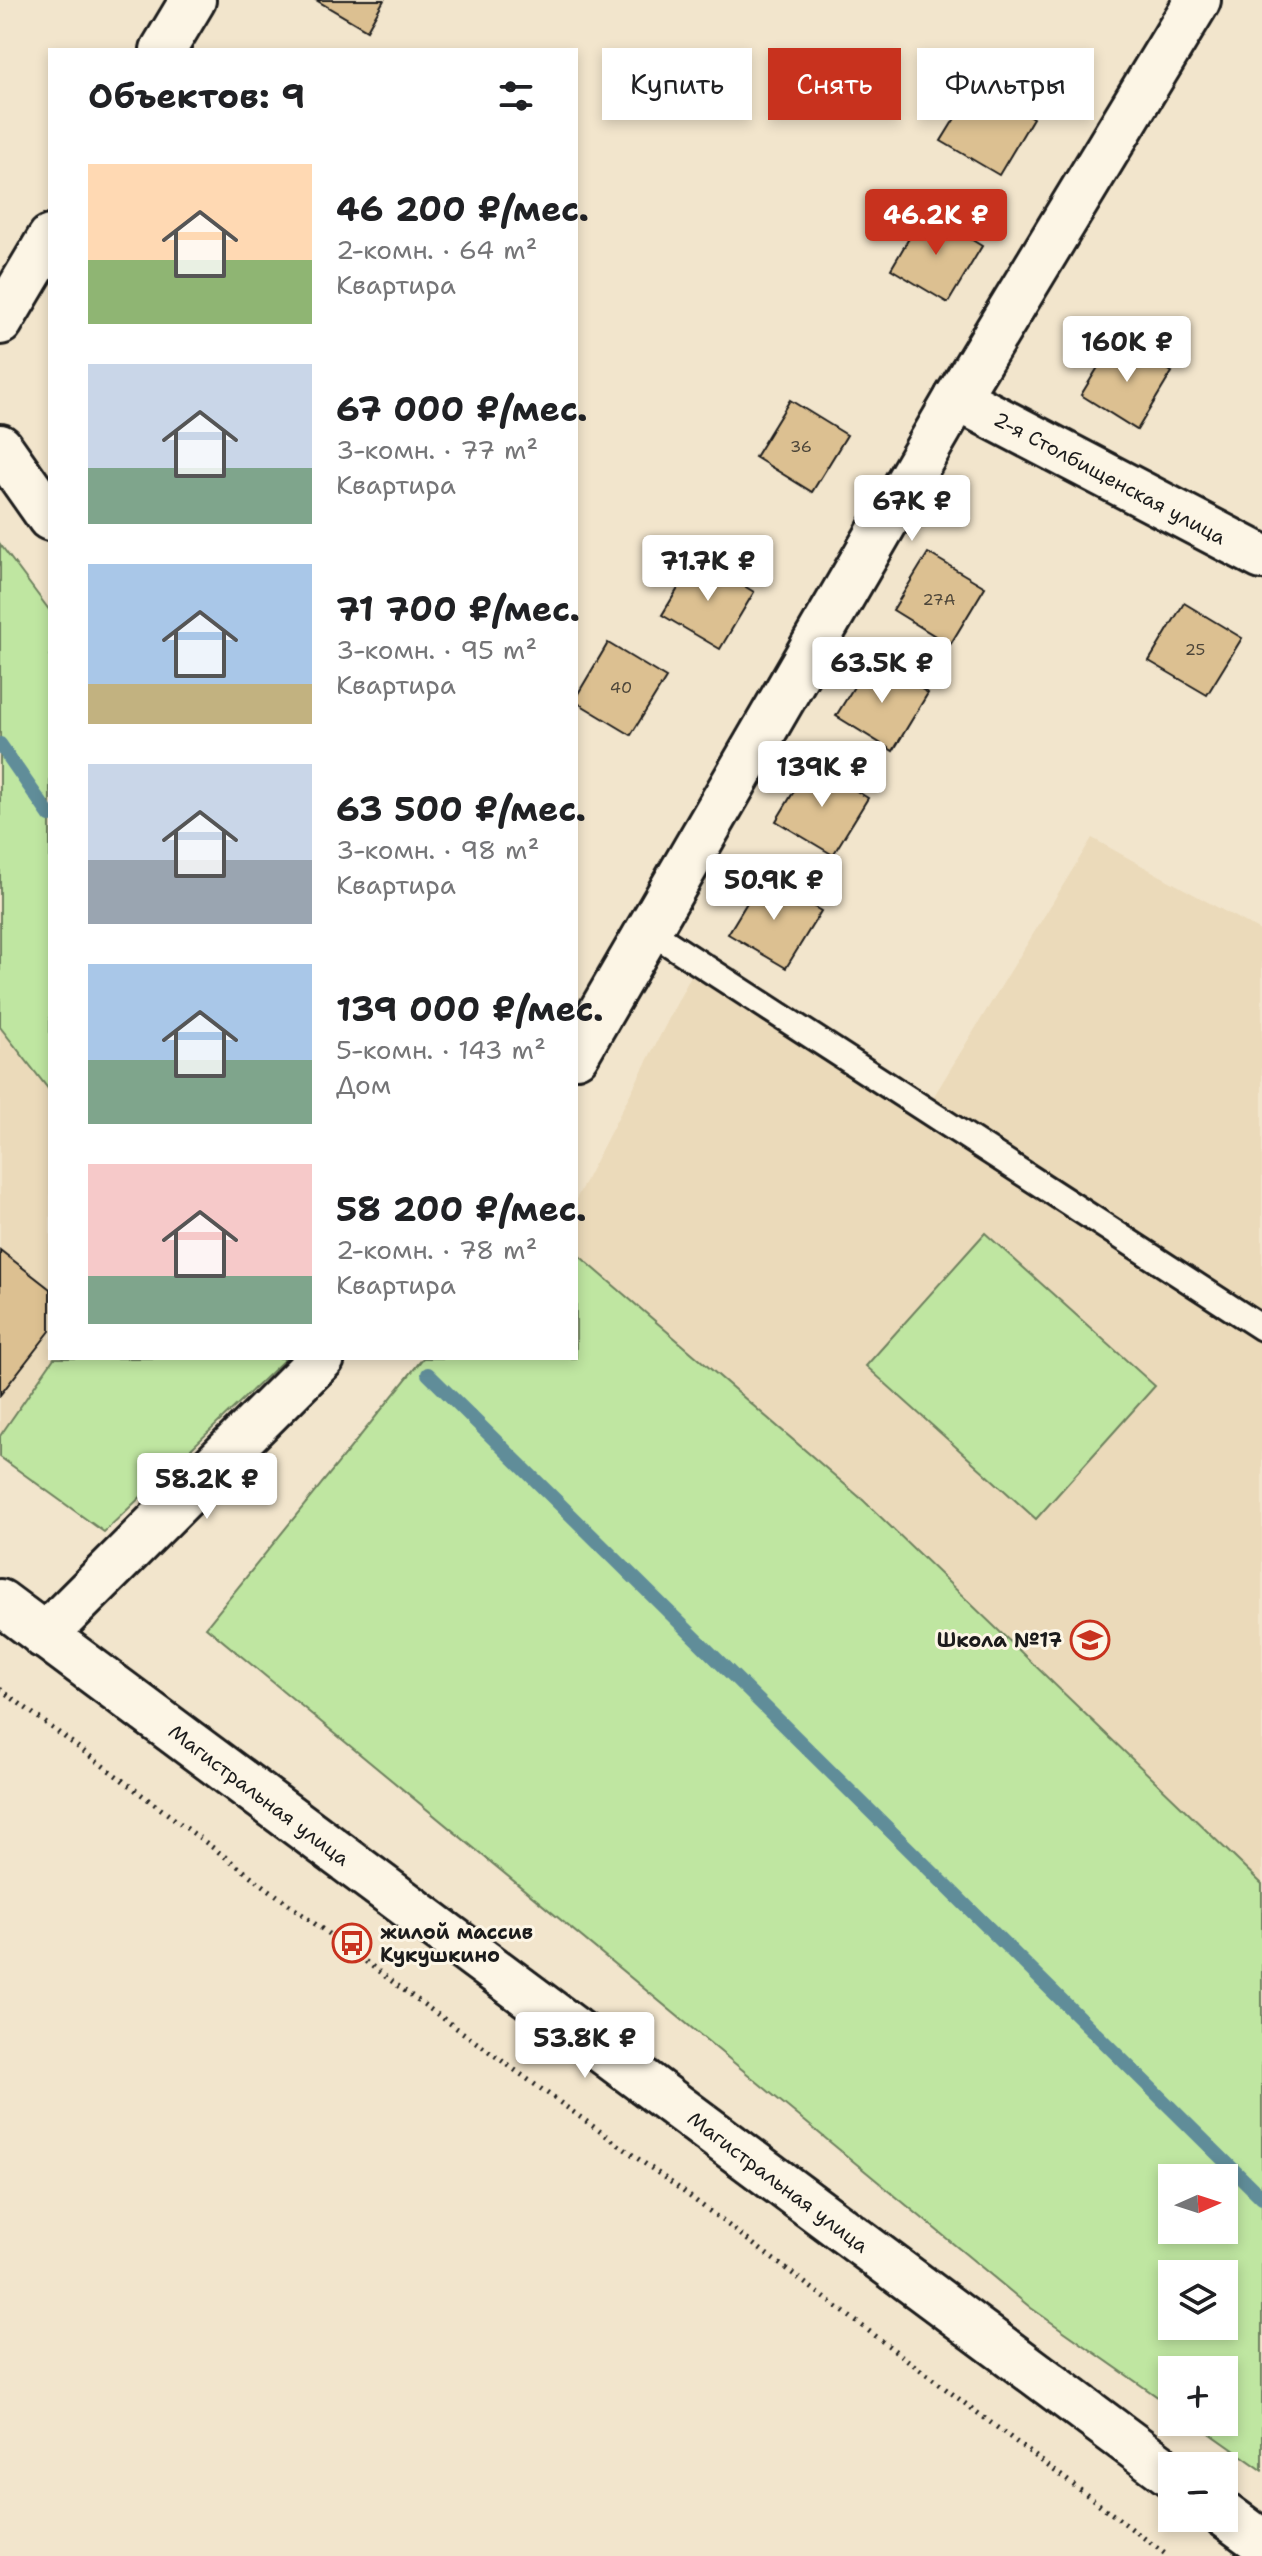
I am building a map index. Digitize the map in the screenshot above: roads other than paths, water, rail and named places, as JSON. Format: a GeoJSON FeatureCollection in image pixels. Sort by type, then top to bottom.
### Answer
{"type":"FeatureCollection","features":[{"type":"Feature","properties":{"kind":"street"},"geometry":{"type":"LineString","coordinates":[[164,48],[193,0]]}},
{"type":"Feature","properties":{"kind":"street"},"geometry":{"type":"LineString","coordinates":[[578,1052],[957,398],[1198,0]]}},
{"type":"Feature","properties":{"kind":"street"},"geometry":{"type":"LineString","coordinates":[[0,322],[48,241]]}},
{"type":"Feature","properties":{"kind":"street","name":"2-я Столбищенская улица"},"geometry":{"type":"LineString","coordinates":[[957,398],[1262,557]]}},
{"type":"Feature","properties":{"kind":"street"},"geometry":{"type":"LineString","coordinates":[[0,447],[48,515]]}},
{"type":"Feature","properties":{"kind":"street"},"geometry":{"type":"LineString","coordinates":[[44,1636],[320,1360]]}},
{"type":"Feature","properties":{"kind":"street","name":"Магистральная улица"},"geometry":{"type":"LineString","coordinates":[[0,1602],[1158,2465]]}},
{"type":"Feature","properties":{"kind":"street"},"geometry":{"type":"LineString","coordinates":[[1238,2524],[1262,2542]]}},
{"type":"Feature","properties":{"kind":"lane"},"geometry":{"type":"LineString","coordinates":[[648,930],[1262,1328]]}},
{"type":"Feature","properties":{"kind":"waterway"},"geometry":{"type":"LineString","coordinates":[[0,744],[48,813]]}},
{"type":"Feature","properties":{"kind":"waterway"},"geometry":{"type":"LineString","coordinates":[[428,1374],[1262,2198]]}},
{"type":"Feature","properties":{"kind":"place","name":"Школа №17"},"geometry":{"type":"Point","coordinates":[1090,1640]}},
{"type":"Feature","properties":{"kind":"place","name":"жилой массив Кукушкино"},"geometry":{"type":"Point","coordinates":[352,1943]}}]}
